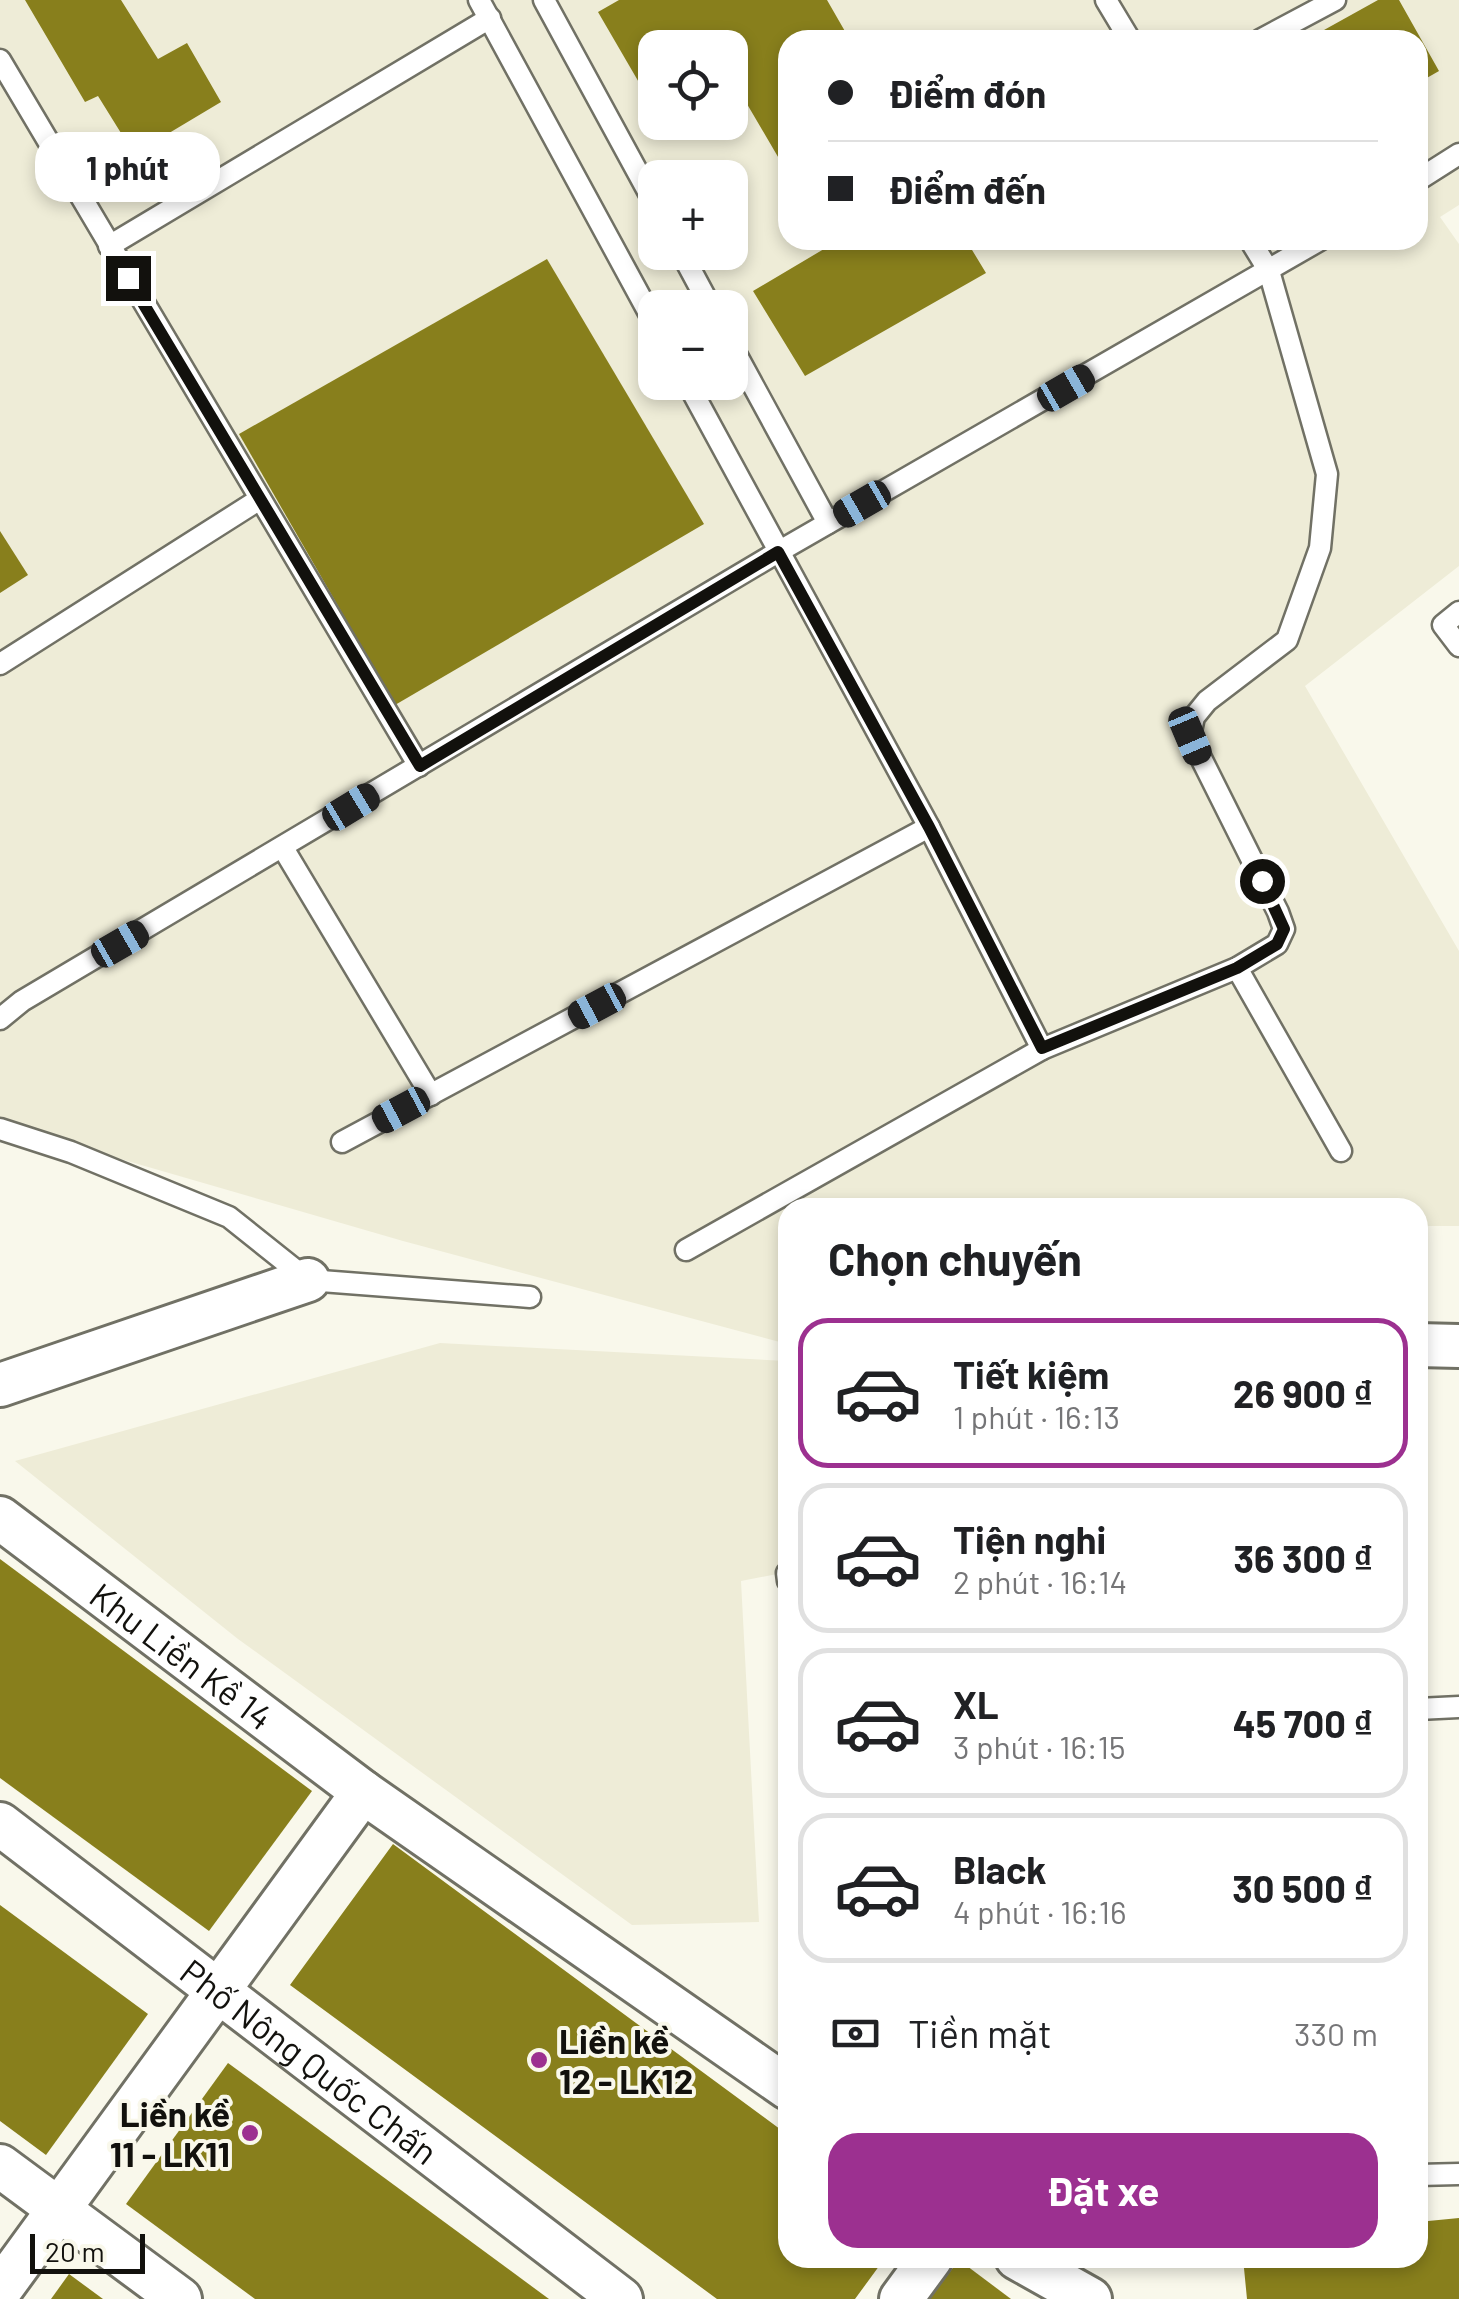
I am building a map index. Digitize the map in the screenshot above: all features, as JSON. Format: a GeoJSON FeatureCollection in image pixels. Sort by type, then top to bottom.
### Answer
{"type":"FeatureCollection","features":[{"type":"Feature","properties":{"kind":"street"},"geometry":{"type":"LineString","coordinates":[[0,1386],[308,1280]]}},
{"type":"Feature","properties":{"kind":"street"},"geometry":{"type":"LineString","coordinates":[[1428,1345],[1459,1346]]}},
{"type":"Feature","properties":{"kind":"street","name":"Khu Liền Kề 14"},"geometry":{"type":"LineString","coordinates":[[0,1518],[364,1792],[778,2081]]}},
{"type":"Feature","properties":{"kind":"street"},"geometry":{"type":"LineString","coordinates":[[0,2290],[364,1792]]}},
{"type":"Feature","properties":{"kind":"street","name":"Phố Nông Quốc Chấn"},"geometry":{"type":"LineString","coordinates":[[0,1824],[219,1987],[621,2299]]}},
{"type":"Feature","properties":{"kind":"street"},"geometry":{"type":"LineString","coordinates":[[0,2166],[180,2299]]}},
{"type":"Feature","properties":{"kind":"street"},"geometry":{"type":"LineString","coordinates":[[900,2299],[923,2268]]}},
{"type":"Feature","properties":{"kind":"street"},"geometry":{"type":"LineString","coordinates":[[1035,2268],[1090,2299]]}},
{"type":"Feature","properties":{"kind":"lane"},"geometry":{"type":"LineString","coordinates":[[544,0],[638,173]]}},
{"type":"Feature","properties":{"kind":"lane"},"geometry":{"type":"LineString","coordinates":[[1106,0],[1124,30]]}},
{"type":"Feature","properties":{"kind":"lane"},"geometry":{"type":"LineString","coordinates":[[1279,30],[1335,0]]}},
{"type":"Feature","properties":{"kind":"lane"},"geometry":{"type":"LineString","coordinates":[[109,246],[485,9],[638,292]]}},
{"type":"Feature","properties":{"kind":"lane"},"geometry":{"type":"LineString","coordinates":[[0,60],[420,766]]}},
{"type":"Feature","properties":{"kind":"lane"},"geometry":{"type":"LineString","coordinates":[[1428,174],[1459,154]]}},
{"type":"Feature","properties":{"kind":"lane"},"geometry":{"type":"LineString","coordinates":[[686,1250],[1042,1048],[1237,968],[1277,944],[1284,929],[1190,736],[1194,716],[1207,700],[1287,640],[1320,548],[1328,474],[1269,272],[1256,250]]}},
{"type":"Feature","properties":{"kind":"lane"},"geometry":{"type":"LineString","coordinates":[[0,1020],[22,1001],[778,552],[1304,250]]}},
{"type":"Feature","properties":{"kind":"lane"},"geometry":{"type":"LineString","coordinates":[[748,376],[828,523]]}},
{"type":"Feature","properties":{"kind":"lane"},"geometry":{"type":"LineString","coordinates":[[697,400],[929,827],[1042,1048]]}},
{"type":"Feature","properties":{"kind":"lane"},"geometry":{"type":"LineString","coordinates":[[0,664],[260,499]]}},
{"type":"Feature","properties":{"kind":"lane"},"geometry":{"type":"LineString","coordinates":[[1459,612],[1442,626],[1459,646]]}},
{"type":"Feature","properties":{"kind":"lane"},"geometry":{"type":"LineString","coordinates":[[342,1142],[929,827]]}},
{"type":"Feature","properties":{"kind":"lane"},"geometry":{"type":"LineString","coordinates":[[283,848],[431,1095]]}},
{"type":"Feature","properties":{"kind":"lane"},"geometry":{"type":"LineString","coordinates":[[1237,968],[1341,1151]]}},
{"type":"Feature","properties":{"kind":"lane"},"geometry":{"type":"LineString","coordinates":[[0,1129],[71,1152],[229,1217],[308,1280],[530,1297]]}},
{"type":"Feature","properties":{"kind":"lane"},"geometry":{"type":"LineString","coordinates":[[1428,1709],[1459,1707]]}},
{"type":"Feature","properties":{"kind":"lane"},"geometry":{"type":"LineString","coordinates":[[1428,2176],[1459,2174]]}},
{"type":"Feature","properties":{"kind":"shaded area"},"geometry":{"type":"Polygon","coordinates":[[[0,0],[1459,0],[1459,205],[1440,217],[1459,244],[1459,566],[1305,686],[1459,951],[1459,1226],[1428,1226],[1428,1198],[778,1198],[778,1342],[403,1241],[0,1124],[0,0]]]}},
{"type":"Feature","properties":{"kind":"shaded area"},"geometry":{"type":"Polygon","coordinates":[[[440,1343],[778,1361],[778,1574],[741,1581],[759,1922],[632,1925],[238,1639],[15,1461],[440,1343]]]}},
{"type":"Feature","properties":{"kind":"building"},"geometry":{"type":"Polygon","coordinates":[[[25,0],[121,0],[158,59],[187,43],[221,102],[134,154],[98,96],[85,102],[25,0]]]}},
{"type":"Feature","properties":{"kind":"building"},"geometry":{"type":"Polygon","coordinates":[[[619,0],[827,0],[844,30],[778,30],[778,157],[748,106],[748,30],[638,30],[638,81],[598,12],[619,0]]]}},
{"type":"Feature","properties":{"kind":"building"},"geometry":{"type":"Polygon","coordinates":[[[1378,0],[1399,0],[1416,30],[1324,30],[1378,0]]]}},
{"type":"Feature","properties":{"kind":"building"},"geometry":{"type":"Polygon","coordinates":[[[1428,51],[1439,71],[1428,77],[1428,51]]]}},
{"type":"Feature","properties":{"kind":"building"},"geometry":{"type":"Polygon","coordinates":[[[822,250],[972,250],[986,273],[805,376],[753,291],[822,250]]]}},
{"type":"Feature","properties":{"kind":"building"},"geometry":{"type":"Polygon","coordinates":[[[547,259],[704,524],[395,705],[239,434],[547,259]]]}},
{"type":"Feature","properties":{"kind":"building"},"geometry":{"type":"Polygon","coordinates":[[[0,531],[28,575],[0,593],[0,531]]]}},
{"type":"Feature","properties":{"kind":"building"},"geometry":{"type":"Polygon","coordinates":[[[0,1559],[312,1791],[209,1931],[0,1778],[0,1559]]]}},
{"type":"Feature","properties":{"kind":"building","name":"Liền kề 12 - LK12"},"geometry":{"type":"Polygon","coordinates":[[[393,1844],[778,2128],[778,2268],[878,2268],[855,2299],[717,2299],[290,1985],[393,1844]]]}},
{"type":"Feature","properties":{"kind":"building"},"geometry":{"type":"Polygon","coordinates":[[[0,1905],[148,2014],[46,2155],[0,2121],[0,1905]]]}},
{"type":"Feature","properties":{"kind":"building","name":"Liền kề 11 - LK11"},"geometry":{"type":"Polygon","coordinates":[[[228,2063],[549,2299],[255,2299],[126,2204],[228,2063]]]}},
{"type":"Feature","properties":{"kind":"building"},"geometry":{"type":"Polygon","coordinates":[[[1459,2218],[1459,2299],[1247,2299],[1244,2268],[1428,2268],[1428,2221],[1459,2218]]]}},
{"type":"Feature","properties":{"kind":"building"},"geometry":{"type":"Polygon","coordinates":[[[953,2268],[970,2268],[1011,2299],[929,2299],[953,2268]]]}},
{"type":"Feature","properties":{"kind":"building"},"geometry":{"type":"Polygon","coordinates":[[[69,2274],[103,2299],[51,2299],[69,2274]]]}},
{"type":"Feature","properties":{"kind":"place","name":"Liền kề 12 - LK12"},"geometry":{"type":"Point","coordinates":[539,2060]}},
{"type":"Feature","properties":{"kind":"place","name":"Liền kề 11 - LK11"},"geometry":{"type":"Point","coordinates":[250,2133]}},
{"type":"Feature","properties":{"kind":"route"},"geometry":{"type":"LineString","coordinates":[[128,278],[420,766],[778,552],[929,827],[1042,1048],[1237,968],[1277,944],[1284,929],[1262,881]]}}]}
